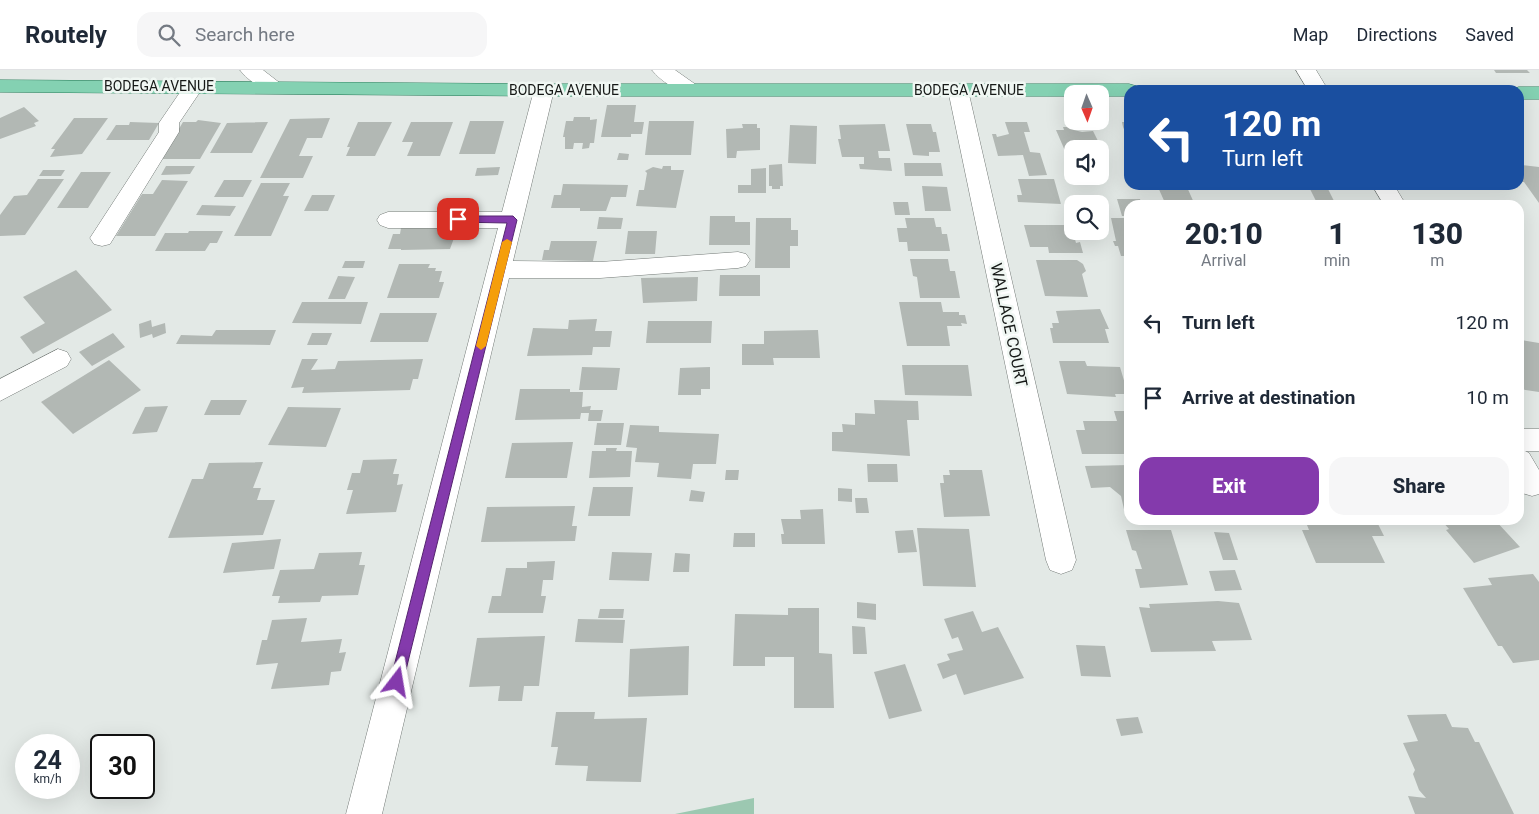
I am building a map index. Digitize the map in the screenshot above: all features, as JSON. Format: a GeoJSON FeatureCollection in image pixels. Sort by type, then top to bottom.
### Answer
{"type":"FeatureCollection","features":[{"type":"Feature","properties":{"kind":"main road","name":"BODEGA AVENUE"},"geometry":{"type":"LineString","coordinates":[[0,86],[544,90],[1124,90]]}},
{"type":"Feature","properties":{"kind":"main road"},"geometry":{"type":"LineString","coordinates":[[1524,93],[1539,93]]}},
{"type":"Feature","properties":{"kind":"street"},"geometry":{"type":"LineString","coordinates":[[250,70],[275,87]]}},
{"type":"Feature","properties":{"kind":"street"},"geometry":{"type":"LineString","coordinates":[[662,70],[692,89]]}},
{"type":"Feature","properties":{"kind":"street"},"geometry":{"type":"LineString","coordinates":[[1306,70],[1315,85]]}},
{"type":"Feature","properties":{"kind":"street"},"geometry":{"type":"LineString","coordinates":[[102,238],[169,132],[169,123],[194,86]]}},
{"type":"Feature","properties":{"kind":"street"},"geometry":{"type":"LineString","coordinates":[[364,814],[544,90]]}},
{"type":"Feature","properties":{"kind":"street","name":"WALLACE COURT"},"geometry":{"type":"LineString","coordinates":[[958,90],[1061,560]]}},
{"type":"Feature","properties":{"kind":"street"},"geometry":{"type":"LineString","coordinates":[[388,220],[513,220]]}},
{"type":"Feature","properties":{"kind":"street"},"geometry":{"type":"LineString","coordinates":[[500,269],[600,270],[738,260]]}},
{"type":"Feature","properties":{"kind":"street"},"geometry":{"type":"LineString","coordinates":[[0,391],[58,358]]}},
{"type":"Feature","properties":{"kind":"street"},"geometry":{"type":"LineString","coordinates":[[1524,440],[1539,440]]}},
{"type":"Feature","properties":{"kind":"green space"},"geometry":{"type":"Polygon","coordinates":[[[754,798],[754,814],[675,814],[754,798]]]}},
{"type":"Feature","properties":{"kind":"building"},"geometry":{"type":"Polygon","coordinates":[[[1494,70],[1527,70],[1530,73],[1496,73],[1494,70]]]}},
{"type":"Feature","properties":{"kind":"building"},"geometry":{"type":"Polygon","coordinates":[[[607,105],[636,105],[634,122],[644,122],[642,134],[631,134],[631,137],[601,137],[607,105]]]}},
{"type":"Feature","properties":{"kind":"building"},"geometry":{"type":"Polygon","coordinates":[[[24,107],[39,121],[34,123],[36,126],[0,139],[0,118],[24,107]]]}},
{"type":"Feature","properties":{"kind":"building"},"geometry":{"type":"Polygon","coordinates":[[[574,117],[590,117],[590,120],[597,119],[594,143],[590,143],[589,148],[582,149],[583,143],[574,143],[573,149],[565,149],[565,137],[563,137],[566,121],[573,121],[574,117]]]}},
{"type":"Feature","properties":{"kind":"building"},"geometry":{"type":"Polygon","coordinates":[[[74,118],[108,118],[82,154],[50,157],[55,149],[51,149],[74,118]]]}},
{"type":"Feature","properties":{"kind":"building"},"geometry":{"type":"Polygon","coordinates":[[[330,118],[322,138],[307,138],[299,156],[313,156],[303,178],[260,178],[290,119],[330,118]]]}},
{"type":"Feature","properties":{"kind":"building"},"geometry":{"type":"Polygon","coordinates":[[[198,120],[221,123],[200,159],[161,159],[183,122],[196,122],[198,120]]]}},
{"type":"Feature","properties":{"kind":"building"},"geometry":{"type":"Polygon","coordinates":[[[470,121],[504,121],[495,154],[459,154],[470,121]]]}},
{"type":"Feature","properties":{"kind":"building"},"geometry":{"type":"Polygon","coordinates":[[[649,121],[694,121],[691,155],[645,155],[649,121]]]}},
{"type":"Feature","properties":{"kind":"building"},"geometry":{"type":"Polygon","coordinates":[[[130,122],[159,123],[149,140],[106,140],[116,125],[129,125],[130,122]]]}},
{"type":"Feature","properties":{"kind":"building"},"geometry":{"type":"Polygon","coordinates":[[[268,122],[252,153],[210,153],[227,123],[268,122]]]}},
{"type":"Feature","properties":{"kind":"building"},"geometry":{"type":"Polygon","coordinates":[[[358,122],[392,122],[375,156],[346,156],[350,147],[347,147],[358,122]]]}},
{"type":"Feature","properties":{"kind":"building"},"geometry":{"type":"Polygon","coordinates":[[[411,122],[453,122],[440,156],[407,156],[413,142],[402,142],[411,122]]]}},
{"type":"Feature","properties":{"kind":"building"},"geometry":{"type":"Polygon","coordinates":[[[1005,122],[1027,122],[1030,132],[1024,132],[1030,152],[1040,153],[1047,175],[1029,176],[1023,155],[998,156],[992,134],[996,134],[997,137],[1009,134],[1005,122]]]}},
{"type":"Feature","properties":{"kind":"building"},"geometry":{"type":"Polygon","coordinates":[[[742,124],[757,124],[757,128],[760,128],[760,150],[737,151],[736,158],[727,158],[726,129],[743,128],[742,124]]]}},
{"type":"Feature","properties":{"kind":"building"},"geometry":{"type":"Polygon","coordinates":[[[885,124],[890,151],[878,151],[879,158],[890,158],[892,171],[860,169],[859,164],[864,164],[864,157],[842,157],[838,139],[841,139],[839,125],[885,124]]]}},
{"type":"Feature","properties":{"kind":"building"},"geometry":{"type":"Polygon","coordinates":[[[906,124],[931,124],[933,132],[936,132],[940,152],[929,152],[929,156],[913,155],[906,124]]]}},
{"type":"Feature","properties":{"kind":"building"},"geometry":{"type":"Polygon","coordinates":[[[790,125],[817,126],[816,164],[788,163],[790,125]]]}},
{"type":"Feature","properties":{"kind":"building"},"geometry":{"type":"Polygon","coordinates":[[[1056,130],[1093,131],[1098,140],[1064,140],[1064,148],[1056,130]]]}},
{"type":"Feature","properties":{"kind":"building"},"geometry":{"type":"Polygon","coordinates":[[[619,153],[629,154],[628,160],[617,160],[619,153]]]}},
{"type":"Feature","properties":{"kind":"building"},"geometry":{"type":"Polygon","coordinates":[[[904,163],[941,163],[943,176],[905,176],[904,163]]]}},
{"type":"Feature","properties":{"kind":"building"},"geometry":{"type":"Polygon","coordinates":[[[782,164],[783,186],[780,186],[780,189],[772,189],[772,186],[769,186],[769,165],[782,164]]]}},
{"type":"Feature","properties":{"kind":"building"},"geometry":{"type":"Polygon","coordinates":[[[1524,165],[1539,167],[1539,203],[1524,182],[1524,165]]]}},
{"type":"Feature","properties":{"kind":"building"},"geometry":{"type":"Polygon","coordinates":[[[166,166],[195,166],[190,174],[161,175],[166,166]]]}},
{"type":"Feature","properties":{"kind":"building"},"geometry":{"type":"Polygon","coordinates":[[[663,166],[671,166],[671,170],[684,170],[676,208],[636,206],[639,190],[644,190],[647,173],[645,171],[653,167],[662,169],[663,166]]]}},
{"type":"Feature","properties":{"kind":"building"},"geometry":{"type":"Polygon","coordinates":[[[500,167],[498,175],[475,176],[477,168],[500,167]]]}},
{"type":"Feature","properties":{"kind":"building"},"geometry":{"type":"Polygon","coordinates":[[[766,168],[766,193],[738,193],[738,185],[751,185],[751,169],[766,168]]]}},
{"type":"Feature","properties":{"kind":"building"},"geometry":{"type":"Polygon","coordinates":[[[43,170],[65,170],[61,176],[39,176],[43,170]]]}},
{"type":"Feature","properties":{"kind":"building"},"geometry":{"type":"Polygon","coordinates":[[[81,172],[111,172],[88,208],[57,208],[81,172]]]}},
{"type":"Feature","properties":{"kind":"building"},"geometry":{"type":"Polygon","coordinates":[[[38,179],[64,179],[25,235],[0,236],[0,215],[14,196],[27,195],[38,179]]]}},
{"type":"Feature","properties":{"kind":"building"},"geometry":{"type":"Polygon","coordinates":[[[1018,179],[1054,179],[1061,204],[1018,202],[1017,195],[1022,195],[1018,179]]]}},
{"type":"Feature","properties":{"kind":"building"},"geometry":{"type":"Polygon","coordinates":[[[162,180],[188,181],[155,236],[116,236],[142,194],[153,194],[162,180]]]}},
{"type":"Feature","properties":{"kind":"building"},"geometry":{"type":"Polygon","coordinates":[[[224,180],[252,180],[243,197],[214,197],[224,180]]]}},
{"type":"Feature","properties":{"kind":"building"},"geometry":{"type":"Polygon","coordinates":[[[261,183],[290,183],[283,196],[289,196],[271,236],[234,236],[261,183]]]}},
{"type":"Feature","properties":{"kind":"building"},"geometry":{"type":"Polygon","coordinates":[[[563,184],[628,185],[626,197],[611,197],[606,211],[580,211],[580,208],[551,208],[554,195],[561,195],[563,184]]]}},
{"type":"Feature","properties":{"kind":"building"},"geometry":{"type":"Polygon","coordinates":[[[922,186],[947,187],[951,211],[925,211],[922,186]]]}},
{"type":"Feature","properties":{"kind":"building"},"geometry":{"type":"Polygon","coordinates":[[[1159,190],[1188,190],[1193,200],[1164,200],[1159,190]]]}},
{"type":"Feature","properties":{"kind":"building"},"geometry":{"type":"Polygon","coordinates":[[[1310,190],[1328,190],[1334,200],[1316,200],[1310,190]]]}},
{"type":"Feature","properties":{"kind":"building"},"geometry":{"type":"Polygon","coordinates":[[[312,195],[335,195],[328,211],[304,211],[312,195]]]}},
{"type":"Feature","properties":{"kind":"building"},"geometry":{"type":"Polygon","coordinates":[[[1117,199],[1140,199],[1124,200],[1124,216],[1122,216],[1117,199]]]}},
{"type":"Feature","properties":{"kind":"building"},"geometry":{"type":"Polygon","coordinates":[[[893,202],[908,202],[910,215],[895,215],[893,202]]]}},
{"type":"Feature","properties":{"kind":"building"},"geometry":{"type":"Polygon","coordinates":[[[202,205],[236,206],[230,216],[196,215],[202,205]]]}},
{"type":"Feature","properties":{"kind":"building"},"geometry":{"type":"Polygon","coordinates":[[[710,216],[735,216],[735,222],[750,222],[750,245],[709,245],[710,216]]]}},
{"type":"Feature","properties":{"kind":"building"},"geometry":{"type":"Polygon","coordinates":[[[599,217],[623,218],[621,229],[597,229],[599,217]]]}},
{"type":"Feature","properties":{"kind":"building"},"geometry":{"type":"Polygon","coordinates":[[[756,218],[791,218],[791,230],[798,230],[798,246],[790,246],[790,268],[755,268],[756,218]]]}},
{"type":"Feature","properties":{"kind":"building"},"geometry":{"type":"Polygon","coordinates":[[[905,218],[934,218],[936,227],[941,227],[942,234],[947,234],[950,251],[908,251],[907,242],[899,242],[897,228],[907,228],[905,218]]]}},
{"type":"Feature","properties":{"kind":"building"},"geometry":{"type":"Polygon","coordinates":[[[1111,218],[1124,218],[1124,256],[1121,256],[1118,246],[1115,246],[1113,241],[1116,241],[1111,218]]]}},
{"type":"Feature","properties":{"kind":"building"},"geometry":{"type":"Polygon","coordinates":[[[1024,225],[1064,225],[1064,240],[1080,242],[1083,253],[1049,253],[1048,247],[1030,247],[1024,225]]]}},
{"type":"Feature","properties":{"kind":"building"},"geometry":{"type":"Polygon","coordinates":[[[458,227],[450,249],[388,249],[393,234],[400,234],[401,228],[458,227]]]}},
{"type":"Feature","properties":{"kind":"building"},"geometry":{"type":"Polygon","coordinates":[[[189,231],[223,231],[217,243],[210,243],[205,251],[155,251],[165,233],[188,233],[189,231]]]}},
{"type":"Feature","properties":{"kind":"building"},"geometry":{"type":"Polygon","coordinates":[[[628,231],[657,231],[655,254],[625,254],[628,231]]]}},
{"type":"Feature","properties":{"kind":"building"},"geometry":{"type":"Polygon","coordinates":[[[551,241],[597,241],[593,261],[542,260],[544,250],[549,250],[551,241]]]}},
{"type":"Feature","properties":{"kind":"building"},"geometry":{"type":"Polygon","coordinates":[[[910,259],[948,259],[950,271],[955,271],[960,298],[920,298],[917,277],[913,276],[910,259]]]}},
{"type":"Feature","properties":{"kind":"building"},"geometry":{"type":"Polygon","coordinates":[[[1036,260],[1077,260],[1083,264],[1086,271],[1082,274],[1088,297],[1045,296],[1036,260]]]}},
{"type":"Feature","properties":{"kind":"building"},"geometry":{"type":"Polygon","coordinates":[[[345,261],[365,261],[363,268],[342,268],[345,261]]]}},
{"type":"Feature","properties":{"kind":"building"},"geometry":{"type":"Polygon","coordinates":[[[399,264],[430,264],[428,268],[436,268],[435,271],[442,271],[439,282],[444,282],[439,298],[387,298],[399,264]]]}},
{"type":"Feature","properties":{"kind":"building"},"geometry":{"type":"Polygon","coordinates":[[[76,270],[112,310],[33,354],[20,337],[45,323],[23,297],[76,270]]]}},
{"type":"Feature","properties":{"kind":"building"},"geometry":{"type":"Polygon","coordinates":[[[720,275],[760,275],[760,296],[719,296],[720,275]]]}},
{"type":"Feature","properties":{"kind":"building"},"geometry":{"type":"Polygon","coordinates":[[[338,276],[355,277],[345,299],[328,299],[338,276]]]}},
{"type":"Feature","properties":{"kind":"building"},"geometry":{"type":"Polygon","coordinates":[[[698,277],[697,301],[643,303],[641,278],[698,277]]]}},
{"type":"Feature","properties":{"kind":"building"},"geometry":{"type":"Polygon","coordinates":[[[302,302],[368,302],[361,324],[292,323],[302,302]]]}},
{"type":"Feature","properties":{"kind":"building"},"geometry":{"type":"Polygon","coordinates":[[[899,302],[941,302],[943,312],[959,312],[959,315],[965,315],[967,324],[961,323],[962,326],[947,326],[950,346],[907,346],[899,302]]]}},
{"type":"Feature","properties":{"kind":"building"},"geometry":{"type":"Polygon","coordinates":[[[1100,309],[1109,329],[1105,329],[1109,343],[1053,343],[1050,328],[1053,328],[1052,323],[1059,323],[1056,311],[1100,309]]]}},
{"type":"Feature","properties":{"kind":"building"},"geometry":{"type":"Polygon","coordinates":[[[380,313],[437,313],[428,342],[370,342],[380,313]]]}},
{"type":"Feature","properties":{"kind":"building"},"geometry":{"type":"Polygon","coordinates":[[[597,319],[595,331],[612,331],[610,347],[593,347],[592,355],[527,356],[533,328],[568,329],[569,320],[597,319]]]}},
{"type":"Feature","properties":{"kind":"building"},"geometry":{"type":"Polygon","coordinates":[[[151,320],[152,327],[165,323],[166,333],[153,338],[152,334],[140,338],[139,324],[151,320]]]}},
{"type":"Feature","properties":{"kind":"building"},"geometry":{"type":"Polygon","coordinates":[[[648,321],[712,321],[711,343],[646,343],[648,321]]]}},
{"type":"Feature","properties":{"kind":"building"},"geometry":{"type":"Polygon","coordinates":[[[216,330],[276,330],[270,345],[176,344],[181,335],[212,336],[216,330]]]}},
{"type":"Feature","properties":{"kind":"building"},"geometry":{"type":"Polygon","coordinates":[[[818,330],[820,358],[773,358],[774,365],[742,365],[742,344],[764,344],[764,331],[818,330]]]}},
{"type":"Feature","properties":{"kind":"building"},"geometry":{"type":"Polygon","coordinates":[[[113,333],[125,347],[92,366],[79,352],[113,333]]]}},
{"type":"Feature","properties":{"kind":"building"},"geometry":{"type":"Polygon","coordinates":[[[312,333],[332,333],[327,345],[307,345],[312,333]]]}},
{"type":"Feature","properties":{"kind":"building"},"geometry":{"type":"Polygon","coordinates":[[[1524,340],[1539,343],[1539,392],[1524,390],[1524,340]]]}},
{"type":"Feature","properties":{"kind":"building"},"geometry":{"type":"Polygon","coordinates":[[[302,359],[318,359],[311,370],[335,369],[338,361],[423,359],[418,379],[413,379],[410,390],[302,393],[304,387],[291,388],[302,359]]]}},
{"type":"Feature","properties":{"kind":"building"},"geometry":{"type":"Polygon","coordinates":[[[109,360],[141,390],[73,434],[41,402],[109,360]]]}},
{"type":"Feature","properties":{"kind":"building"},"geometry":{"type":"Polygon","coordinates":[[[1059,361],[1085,361],[1087,366],[1120,367],[1124,380],[1124,394],[1115,394],[1116,397],[1067,394],[1059,361]]]}},
{"type":"Feature","properties":{"kind":"building"},"geometry":{"type":"Polygon","coordinates":[[[902,365],[968,365],[972,396],[905,395],[902,365]]]}},
{"type":"Feature","properties":{"kind":"building"},"geometry":{"type":"Polygon","coordinates":[[[582,367],[620,368],[617,390],[579,390],[582,367]]]}},
{"type":"Feature","properties":{"kind":"building"},"geometry":{"type":"Polygon","coordinates":[[[710,367],[710,389],[701,389],[701,395],[678,395],[680,368],[710,367]]]}},
{"type":"Feature","properties":{"kind":"building"},"geometry":{"type":"Polygon","coordinates":[[[520,389],[570,389],[570,392],[583,392],[582,407],[591,406],[590,410],[603,410],[601,421],[588,421],[589,413],[581,413],[580,419],[515,420],[520,389]]]}},
{"type":"Feature","properties":{"kind":"building"},"geometry":{"type":"Polygon","coordinates":[[[211,400],[247,400],[240,415],[204,415],[211,400]]]}},
{"type":"Feature","properties":{"kind":"building"},"geometry":{"type":"Polygon","coordinates":[[[874,400],[918,401],[919,420],[907,420],[910,456],[832,451],[832,432],[843,432],[842,424],[855,425],[855,413],[875,414],[874,400]]]}},
{"type":"Feature","properties":{"kind":"building"},"geometry":{"type":"Polygon","coordinates":[[[168,406],[157,432],[132,434],[145,407],[168,406]]]}},
{"type":"Feature","properties":{"kind":"building"},"geometry":{"type":"Polygon","coordinates":[[[288,407],[341,408],[326,447],[268,445],[288,407]]]}},
{"type":"Feature","properties":{"kind":"building"},"geometry":{"type":"Polygon","coordinates":[[[1114,411],[1124,411],[1124,454],[1082,454],[1076,430],[1085,430],[1083,421],[1117,421],[1114,411]]]}},
{"type":"Feature","properties":{"kind":"building"},"geometry":{"type":"Polygon","coordinates":[[[597,423],[624,423],[621,445],[594,445],[597,423]]]}},
{"type":"Feature","properties":{"kind":"building"},"geometry":{"type":"Polygon","coordinates":[[[630,425],[659,426],[659,432],[719,434],[716,464],[693,464],[691,479],[657,477],[659,463],[635,462],[637,448],[626,447],[630,425]]]}},
{"type":"Feature","properties":{"kind":"building"},"geometry":{"type":"Polygon","coordinates":[[[573,442],[567,478],[505,478],[512,443],[573,442]]]}},
{"type":"Feature","properties":{"kind":"building"},"geometry":{"type":"Polygon","coordinates":[[[606,448],[617,448],[616,451],[632,451],[630,477],[589,478],[592,451],[606,451],[606,448]]]}},
{"type":"Feature","properties":{"kind":"building"},"geometry":{"type":"Polygon","coordinates":[[[397,459],[393,474],[399,474],[397,485],[403,484],[396,512],[346,514],[353,490],[347,490],[352,473],[360,473],[363,460],[397,459]]]}},
{"type":"Feature","properties":{"kind":"building"},"geometry":{"type":"Polygon","coordinates":[[[263,462],[253,488],[261,488],[257,500],[275,500],[263,535],[168,538],[192,479],[203,479],[209,463],[263,462]]]}},
{"type":"Feature","properties":{"kind":"building"},"geometry":{"type":"Polygon","coordinates":[[[867,464],[897,464],[898,482],[868,482],[867,464]]]}},
{"type":"Feature","properties":{"kind":"building"},"geometry":{"type":"Polygon","coordinates":[[[1124,465],[1124,509],[1121,496],[1110,487],[1091,488],[1085,466],[1124,465]]]}},
{"type":"Feature","properties":{"kind":"building"},"geometry":{"type":"Polygon","coordinates":[[[726,470],[739,470],[738,480],[725,480],[726,470]]]}},
{"type":"Feature","properties":{"kind":"building"},"geometry":{"type":"Polygon","coordinates":[[[949,470],[982,470],[990,516],[944,517],[940,483],[944,483],[943,475],[950,475],[949,470]]]}},
{"type":"Feature","properties":{"kind":"building"},"geometry":{"type":"Polygon","coordinates":[[[593,487],[633,487],[630,516],[588,516],[593,487]]]}},
{"type":"Feature","properties":{"kind":"building"},"geometry":{"type":"Polygon","coordinates":[[[838,488],[852,489],[852,502],[838,501],[838,488]]]}},
{"type":"Feature","properties":{"kind":"building"},"geometry":{"type":"Polygon","coordinates":[[[691,490],[705,492],[703,502],[689,501],[691,490]]]}},
{"type":"Feature","properties":{"kind":"building"},"geometry":{"type":"Polygon","coordinates":[[[855,498],[867,498],[869,513],[856,513],[855,498]]]}},
{"type":"Feature","properties":{"kind":"building"},"geometry":{"type":"Polygon","coordinates":[[[575,506],[572,526],[577,526],[575,541],[481,542],[487,507],[575,506]]]}},
{"type":"Feature","properties":{"kind":"building"},"geometry":{"type":"Polygon","coordinates":[[[823,509],[825,544],[782,544],[781,534],[784,534],[781,519],[801,519],[800,510],[823,509]]]}},
{"type":"Feature","properties":{"kind":"building"},"geometry":{"type":"Polygon","coordinates":[[[1307,525],[1378,525],[1384,536],[1372,536],[1385,563],[1316,563],[1302,530],[1309,530],[1307,525]]]}},
{"type":"Feature","properties":{"kind":"building"},"geometry":{"type":"Polygon","coordinates":[[[1445,525],[1500,525],[1520,547],[1474,563],[1446,530],[1449,529],[1445,525]]]}},
{"type":"Feature","properties":{"kind":"building"},"geometry":{"type":"Polygon","coordinates":[[[917,528],[969,529],[976,587],[923,586],[917,528]]]}},
{"type":"Feature","properties":{"kind":"building"},"geometry":{"type":"Polygon","coordinates":[[[913,530],[917,552],[898,553],[895,531],[913,530]]]}},
{"type":"Feature","properties":{"kind":"building"},"geometry":{"type":"Polygon","coordinates":[[[1126,530],[1171,530],[1188,585],[1140,588],[1135,569],[1142,569],[1136,551],[1132,550],[1126,530]]]}},
{"type":"Feature","properties":{"kind":"building"},"geometry":{"type":"Polygon","coordinates":[[[1214,532],[1229,533],[1238,560],[1223,560],[1214,532]]]}},
{"type":"Feature","properties":{"kind":"building"},"geometry":{"type":"Polygon","coordinates":[[[734,533],[755,533],[755,547],[733,547],[734,533]]]}},
{"type":"Feature","properties":{"kind":"building"},"geometry":{"type":"Polygon","coordinates":[[[281,539],[274,569],[223,573],[232,543],[281,539]]]}},
{"type":"Feature","properties":{"kind":"building"},"geometry":{"type":"Polygon","coordinates":[[[362,552],[359,565],[365,565],[358,595],[322,596],[320,602],[278,603],[280,596],[272,596],[280,570],[314,569],[319,553],[362,552]]]}},
{"type":"Feature","properties":{"kind":"building"},"geometry":{"type":"Polygon","coordinates":[[[612,552],[652,553],[649,581],[609,580],[612,552]]]}},
{"type":"Feature","properties":{"kind":"building"},"geometry":{"type":"Polygon","coordinates":[[[675,553],[690,554],[689,572],[673,572],[675,553]]]}},
{"type":"Feature","properties":{"kind":"building"},"geometry":{"type":"Polygon","coordinates":[[[555,561],[553,580],[543,580],[541,596],[546,596],[543,613],[488,613],[492,596],[501,596],[506,568],[527,568],[527,562],[555,561]]]}},
{"type":"Feature","properties":{"kind":"building"},"geometry":{"type":"Polygon","coordinates":[[[1235,570],[1242,590],[1215,591],[1209,571],[1235,570]]]}},
{"type":"Feature","properties":{"kind":"building"},"geometry":{"type":"Polygon","coordinates":[[[1533,574],[1539,582],[1539,660],[1513,663],[1502,646],[1498,646],[1463,588],[1492,585],[1488,578],[1533,574]]]}},
{"type":"Feature","properties":{"kind":"building"},"geometry":{"type":"Polygon","coordinates":[[[1218,601],[1239,603],[1252,640],[1212,641],[1216,651],[1151,652],[1139,607],[1150,608],[1149,604],[1218,601]]]}},
{"type":"Feature","properties":{"kind":"building"},"geometry":{"type":"Polygon","coordinates":[[[857,602],[876,604],[876,620],[857,618],[857,602]]]}},
{"type":"Feature","properties":{"kind":"building"},"geometry":{"type":"Polygon","coordinates":[[[788,608],[819,608],[819,653],[832,654],[834,708],[794,708],[794,657],[765,657],[765,666],[733,666],[735,614],[788,615],[788,608]]]}},
{"type":"Feature","properties":{"kind":"building"},"geometry":{"type":"Polygon","coordinates":[[[600,609],[624,609],[623,618],[598,618],[600,609]]]}},
{"type":"Feature","properties":{"kind":"building"},"geometry":{"type":"Polygon","coordinates":[[[973,611],[982,632],[998,627],[1024,678],[964,695],[956,674],[943,679],[937,664],[950,660],[947,654],[963,650],[958,637],[952,639],[944,619],[973,611]]]}},
{"type":"Feature","properties":{"kind":"building"},"geometry":{"type":"Polygon","coordinates":[[[307,618],[301,642],[342,639],[339,653],[346,652],[341,671],[331,672],[329,685],[271,689],[278,663],[256,665],[262,640],[267,640],[272,620],[307,618]]]}},
{"type":"Feature","properties":{"kind":"building"},"geometry":{"type":"Polygon","coordinates":[[[578,619],[625,620],[623,643],[575,642],[578,619]]]}},
{"type":"Feature","properties":{"kind":"building"},"geometry":{"type":"Polygon","coordinates":[[[852,626],[865,627],[867,654],[853,654],[852,626]]]}},
{"type":"Feature","properties":{"kind":"building"},"geometry":{"type":"Polygon","coordinates":[[[545,636],[539,686],[524,686],[522,701],[498,701],[500,686],[469,687],[477,638],[545,636]]]}},
{"type":"Feature","properties":{"kind":"building"},"geometry":{"type":"Polygon","coordinates":[[[1076,645],[1105,646],[1111,677],[1081,676],[1076,645]]]}},
{"type":"Feature","properties":{"kind":"building"},"geometry":{"type":"Polygon","coordinates":[[[689,646],[688,695],[628,697],[630,649],[689,646]]]}},
{"type":"Feature","properties":{"kind":"building"},"geometry":{"type":"Polygon","coordinates":[[[905,664],[922,711],[889,719],[874,672],[905,664]]]}},
{"type":"Feature","properties":{"kind":"building"},"geometry":{"type":"Polygon","coordinates":[[[556,712],[595,712],[594,719],[647,718],[641,782],[586,781],[588,766],[555,765],[558,747],[551,747],[556,712]]]}},
{"type":"Feature","properties":{"kind":"building"},"geometry":{"type":"Polygon","coordinates":[[[1446,714],[1452,727],[1468,728],[1475,742],[1479,742],[1514,814],[1415,814],[1408,796],[1426,798],[1419,790],[1413,774],[1415,770],[1403,743],[1418,741],[1407,715],[1446,714]]]}},
{"type":"Feature","properties":{"kind":"building"},"geometry":{"type":"Polygon","coordinates":[[[1138,717],[1143,733],[1121,736],[1116,719],[1138,717]]]}},
{"type":"Feature","properties":{"kind":"slow traffic"},"geometry":{"type":"LineString","coordinates":[[481,346],[507,242]]}},
{"type":"Feature","properties":{"kind":"route"},"geometry":{"type":"LineString","coordinates":[[397,682],[513,220],[458,219]]}}]}
